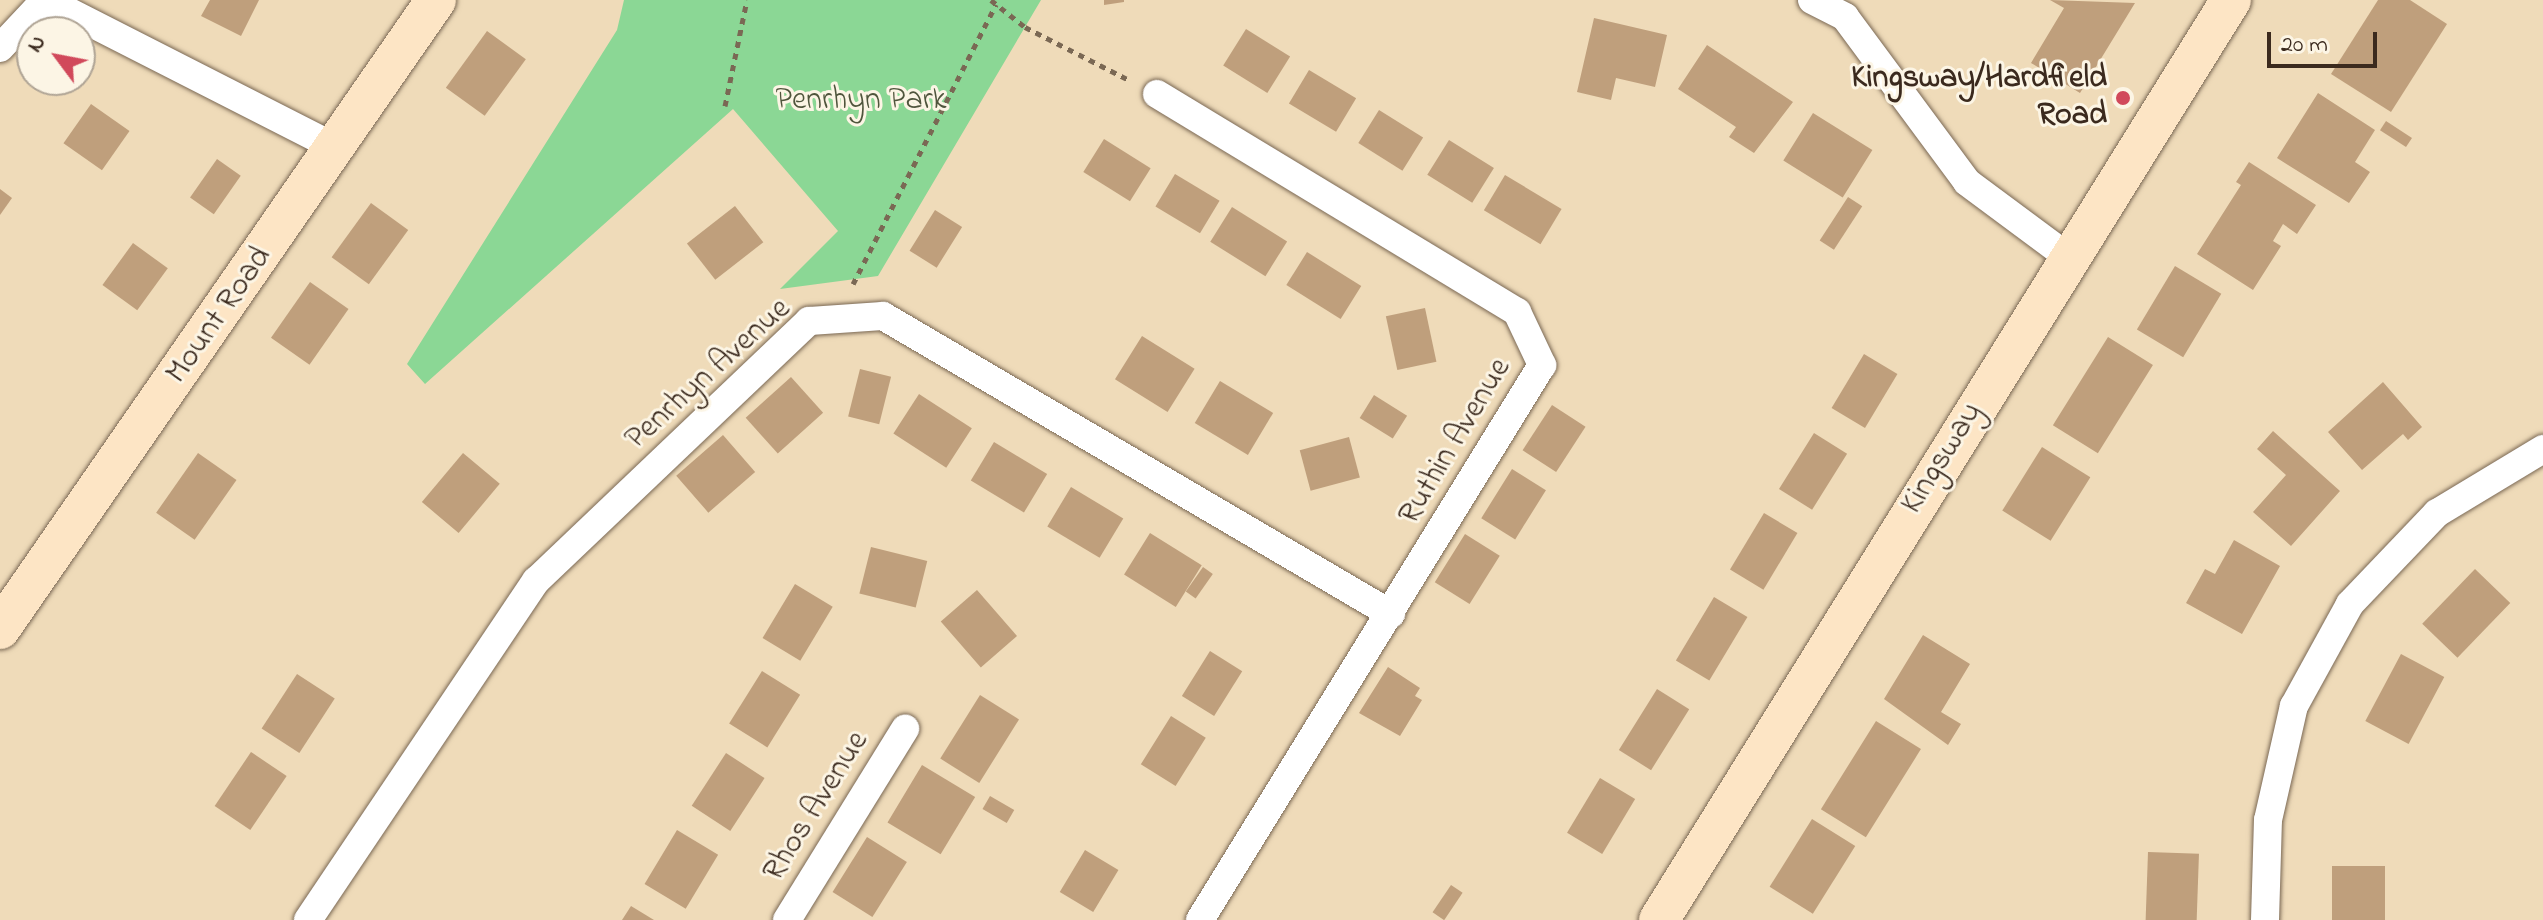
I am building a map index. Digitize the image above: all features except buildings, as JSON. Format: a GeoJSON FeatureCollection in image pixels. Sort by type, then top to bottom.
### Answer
{"type":"FeatureCollection","features":[{"type":"Feature","properties":{"kind":"street"},"geometry":{"type":"LineString","coordinates":[[0,48],[45,0],[337,148]]}},
{"type":"Feature","properties":{"kind":"street","name":"Mount Road"},"geometry":{"type":"LineString","coordinates":[[0,629],[337,148],[436,0]]}},
{"type":"Feature","properties":{"kind":"street"},"geometry":{"type":"LineString","coordinates":[[1812,0],[1845,17],[1967,182],[2068,257]]}},
{"type":"Feature","properties":{"kind":"street","name":"Kingsway"},"geometry":{"type":"LineString","coordinates":[[1659,920],[2068,257],[2231,0]]}},
{"type":"Feature","properties":{"kind":"street","name":"Ruthin Avenue"},"geometry":{"type":"LineString","coordinates":[[1157,95],[1517,312],[1542,365],[1209,917]]}},
{"type":"Feature","properties":{"kind":"street","name":"Penrhyn Avenue"},"geometry":{"type":"LineString","coordinates":[[308,920],[536,581],[809,321],[883,316],[1391,614]]}},
{"type":"Feature","properties":{"kind":"street"},"geometry":{"type":"LineString","coordinates":[[2265,920],[2268,820],[2294,706],[2350,604],[2437,513],[2543,449]]}},
{"type":"Feature","properties":{"kind":"street","name":"Rhos Avenue"},"geometry":{"type":"LineString","coordinates":[[787,920],[905,729]]}},
{"type":"Feature","properties":{"kind":"path"},"geometry":{"type":"LineString","coordinates":[[725,106],[747,0]]}},
{"type":"Feature","properties":{"kind":"path"},"geometry":{"type":"LineString","coordinates":[[836,319],[994,2],[1025,27],[1157,95]]}},
{"type":"Feature","properties":{"kind":"green space","name":"Penrhyn Park"},"geometry":{"type":"Polygon","coordinates":[[[624,0],[1041,0],[878,276],[780,289],[838,231],[733,109],[425,384],[407,364],[617,30],[624,0]]]}},
{"type":"Feature","properties":{"kind":"place","name":"Kingsway/Hardfield Road"},"geometry":{"type":"Point","coordinates":[2123,98]}}]}
